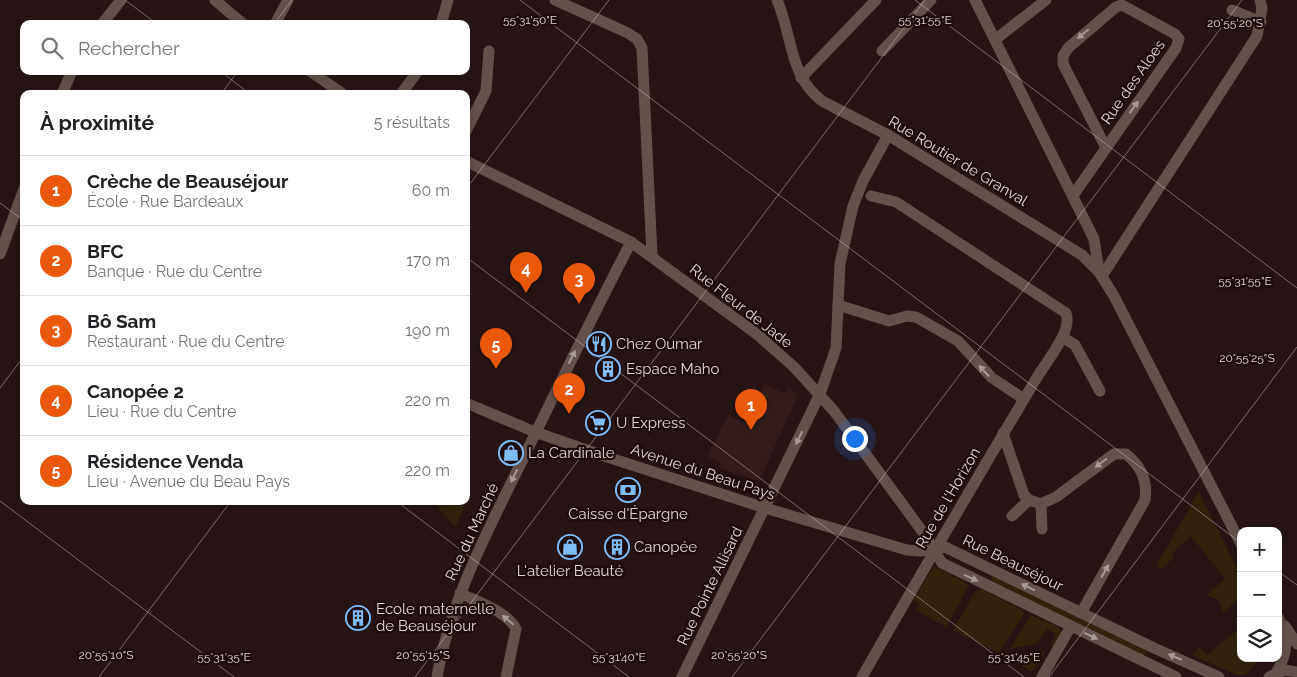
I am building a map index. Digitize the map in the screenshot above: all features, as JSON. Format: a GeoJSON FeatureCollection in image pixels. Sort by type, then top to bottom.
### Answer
{"type":"FeatureCollection","features":[{"type":"Feature","properties":{"kind":"street"},"geometry":{"type":"LineString","coordinates":[[105,20],[121,0]]}},
{"type":"Feature","properties":{"kind":"street"},"geometry":{"type":"LineString","coordinates":[[215,0],[238,20]]}},
{"type":"Feature","properties":{"kind":"street"},"geometry":{"type":"LineString","coordinates":[[277,20],[288,0]]}},
{"type":"Feature","properties":{"kind":"street"},"geometry":{"type":"LineString","coordinates":[[442,20],[448,0]]}},
{"type":"Feature","properties":{"kind":"street"},"geometry":{"type":"LineString","coordinates":[[555,0],[628,33],[637,39],[642,48],[652,256]]}},
{"type":"Feature","properties":{"kind":"street","name":"Rue Routier de Granval"},"geometry":{"type":"LineString","coordinates":[[777,0],[801,78],[822,101],[888,135],[1082,255],[1101,274]]}},
{"type":"Feature","properties":{"kind":"street"},"geometry":{"type":"LineString","coordinates":[[801,78],[876,0]]}},
{"type":"Feature","properties":{"kind":"street"},"geometry":{"type":"LineString","coordinates":[[882,50],[931,0]]}},
{"type":"Feature","properties":{"kind":"street","name":"Rue Routier de Granval"},"geometry":{"type":"LineString","coordinates":[[975,0],[1074,194],[1094,238],[1101,274],[1237,536]]}},
{"type":"Feature","properties":{"kind":"street"},"geometry":{"type":"LineString","coordinates":[[996,39],[1046,0]]}},
{"type":"Feature","properties":{"kind":"street"},"geometry":{"type":"LineString","coordinates":[[1101,274],[1257,36],[1261,22],[1262,8],[1260,0]]}},
{"type":"Feature","properties":{"kind":"street","name":"Rue des Aloes"},"geometry":{"type":"LineString","coordinates":[[1074,194],[1176,48],[1179,39],[1175,34],[1124,3],[1116,7],[1068,48],[1063,56],[1064,64],[1106,146]]}},
{"type":"Feature","properties":{"kind":"street"},"geometry":{"type":"LineString","coordinates":[[1232,10],[1261,22]]}},
{"type":"Feature","properties":{"kind":"street"},"geometry":{"type":"LineString","coordinates":[[470,123],[486,92],[488,51]]}},
{"type":"Feature","properties":{"kind":"street"},"geometry":{"type":"LineString","coordinates":[[64,90],[70,75]]}},
{"type":"Feature","properties":{"kind":"street"},"geometry":{"type":"LineString","coordinates":[[316,75],[337,90]]}},
{"type":"Feature","properties":{"kind":"street"},"geometry":{"type":"LineString","coordinates":[[404,90],[415,75]]}},
{"type":"Feature","properties":{"kind":"street","name":"Rue Pointe Allisard"},"geometry":{"type":"LineString","coordinates":[[682,677],[820,394],[836,348],[840,264],[855,200],[888,135]]}},
{"type":"Feature","properties":{"kind":"street","name":"Rue Fleur de Jade"},"geometry":{"type":"LineString","coordinates":[[470,163],[631,242],[758,336],[794,367],[820,394],[935,550]]}},
{"type":"Feature","properties":{"kind":"street"},"geometry":{"type":"LineString","coordinates":[[871,196],[896,202],[1066,313],[1069,321],[1064,338],[1075,345],[1100,391]]}},
{"type":"Feature","properties":{"kind":"street"},"geometry":{"type":"LineString","coordinates":[[0,254],[20,203]]}},
{"type":"Feature","properties":{"kind":"street","name":"Rue du Marché"},"geometry":{"type":"LineString","coordinates":[[437,677],[441,653],[460,593],[479,548],[631,242]]}},
{"type":"Feature","properties":{"kind":"street"},"geometry":{"type":"LineString","coordinates":[[838,304],[889,321],[907,316],[916,317],[958,341],[992,378],[1024,399]]}},
{"type":"Feature","properties":{"kind":"street","name":"Rue de l'Horizon"},"geometry":{"type":"LineString","coordinates":[[862,677],[1003,433],[1054,349],[1064,338]]}},
{"type":"Feature","properties":{"kind":"street","name":"Avenue du Beau Pays"},"geometry":{"type":"LineString","coordinates":[[470,405],[535,432],[766,508],[907,550],[935,550]]}},
{"type":"Feature","properties":{"kind":"street"},"geometry":{"type":"LineString","coordinates":[[1003,433],[1020,486],[1029,500],[1041,504],[1056,497],[1114,454],[1126,454],[1140,470],[1146,491],[1144,500],[1081,613]]}},
{"type":"Feature","properties":{"kind":"street"},"geometry":{"type":"LineString","coordinates":[[1012,516],[1029,500]]}},
{"type":"Feature","properties":{"kind":"street"},"geometry":{"type":"LineString","coordinates":[[1041,504],[1042,529]]}},
{"type":"Feature","properties":{"kind":"street","name":"Rue Beauséjour"},"geometry":{"type":"LineString","coordinates":[[935,550],[945,547],[1219,677]]}},
{"type":"Feature","properties":{"kind":"street"},"geometry":{"type":"LineString","coordinates":[[935,550],[936,556],[949,568],[1176,677]]}},
{"type":"Feature","properties":{"kind":"street"},"geometry":{"type":"LineString","coordinates":[[460,593],[505,618],[516,629],[506,677]]}},
{"type":"Feature","properties":{"kind":"street"},"geometry":{"type":"LineString","coordinates":[[1282,622],[1297,644]]}},
{"type":"Feature","properties":{"kind":"street"},"geometry":{"type":"LineString","coordinates":[[1042,677],[1071,626]]}},
{"type":"Feature","properties":{"kind":"street"},"geometry":{"type":"LineString","coordinates":[[1282,626],[1288,642],[1286,653],[1282,659]]}},
{"type":"Feature","properties":{"kind":"street"},"geometry":{"type":"LineString","coordinates":[[1272,675],[1280,662]]}},
{"type":"Feature","properties":{"kind":"street"},"geometry":{"type":"LineString","coordinates":[[1272,675],[1285,670],[1297,672]]}},
{"type":"Feature","properties":{"kind":"shaded area"},"geometry":{"type":"Polygon","coordinates":[[[765,383],[785,394],[789,387],[798,396],[759,481],[718,468],[720,463],[707,456],[728,415],[745,423],[765,383]]]}},
{"type":"Feature","properties":{"kind":"shaded area"},"geometry":{"type":"Polygon","coordinates":[[[1199,492],[1237,569],[1237,601],[1223,613],[1219,600],[1206,595],[1225,579],[1191,536],[1172,553],[1174,557],[1161,569],[1156,566],[1199,492]]]}},
{"type":"Feature","properties":{"kind":"shaded area"},"geometry":{"type":"Polygon","coordinates":[[[436,505],[466,505],[455,527],[436,505]]]}},
{"type":"Feature","properties":{"kind":"shaded area"},"geometry":{"type":"Polygon","coordinates":[[[934,566],[969,585],[946,627],[916,610],[919,604],[913,600],[934,566]]]}},
{"type":"Feature","properties":{"kind":"shaded area"},"geometry":{"type":"Polygon","coordinates":[[[993,576],[1146,649],[1147,654],[1142,656],[991,581],[993,576]]]}},
{"type":"Feature","properties":{"kind":"shaded area"},"geometry":{"type":"Polygon","coordinates":[[[982,589],[1022,610],[1024,614],[999,653],[953,630],[975,592],[982,589]]]}},
{"type":"Feature","properties":{"kind":"shaded area"},"geometry":{"type":"Polygon","coordinates":[[[1031,615],[1059,627],[1062,634],[1053,649],[1051,644],[1056,634],[1047,629],[1038,643],[1010,649],[1031,615]]]}},
{"type":"Feature","properties":{"kind":"shaded area"},"geometry":{"type":"Polygon","coordinates":[[[1237,630],[1237,662],[1257,662],[1248,673],[1240,676],[1192,655],[1199,647],[1207,655],[1237,630]]]}},
{"type":"Feature","properties":{"kind":"shaded area"},"geometry":{"type":"Polygon","coordinates":[[[1041,650],[1045,652],[1032,672],[1008,657],[1041,650]]]}},
{"type":"Feature","properties":{"kind":"place","name":"Canopée 2"},"geometry":{"type":"Point","coordinates":[526,293]}},
{"type":"Feature","properties":{"kind":"place","name":"Bô Sam"},"geometry":{"type":"Point","coordinates":[579,304]}},
{"type":"Feature","properties":{"kind":"place","name":"Chez Oumar"},"geometry":{"type":"Point","coordinates":[599,344]}},
{"type":"Feature","properties":{"kind":"place","name":"Résidence Venda"},"geometry":{"type":"Point","coordinates":[496,369]}},
{"type":"Feature","properties":{"kind":"place","name":"Espace Maho"},"geometry":{"type":"Point","coordinates":[608,369]}},
{"type":"Feature","properties":{"kind":"place","name":"BFC"},"geometry":{"type":"Point","coordinates":[569,414]}},
{"type":"Feature","properties":{"kind":"place","name":"U Express"},"geometry":{"type":"Point","coordinates":[598,423]}},
{"type":"Feature","properties":{"kind":"place","name":"Crèche de Beauséjour"},"geometry":{"type":"Point","coordinates":[751,430]}},
{"type":"Feature","properties":{"kind":"place","name":"La Cardinale"},"geometry":{"type":"Point","coordinates":[511,453]}},
{"type":"Feature","properties":{"kind":"place","name":"Caisse d'Épargne"},"geometry":{"type":"Point","coordinates":[628,490]}},
{"type":"Feature","properties":{"kind":"place","name":"L'atelier Beauté"},"geometry":{"type":"Point","coordinates":[570,547]}},
{"type":"Feature","properties":{"kind":"place","name":"Canopée"},"geometry":{"type":"Point","coordinates":[617,547]}},
{"type":"Feature","properties":{"kind":"place","name":"Ecole maternelle de Beauséjour"},"geometry":{"type":"Point","coordinates":[358,618]}}]}
